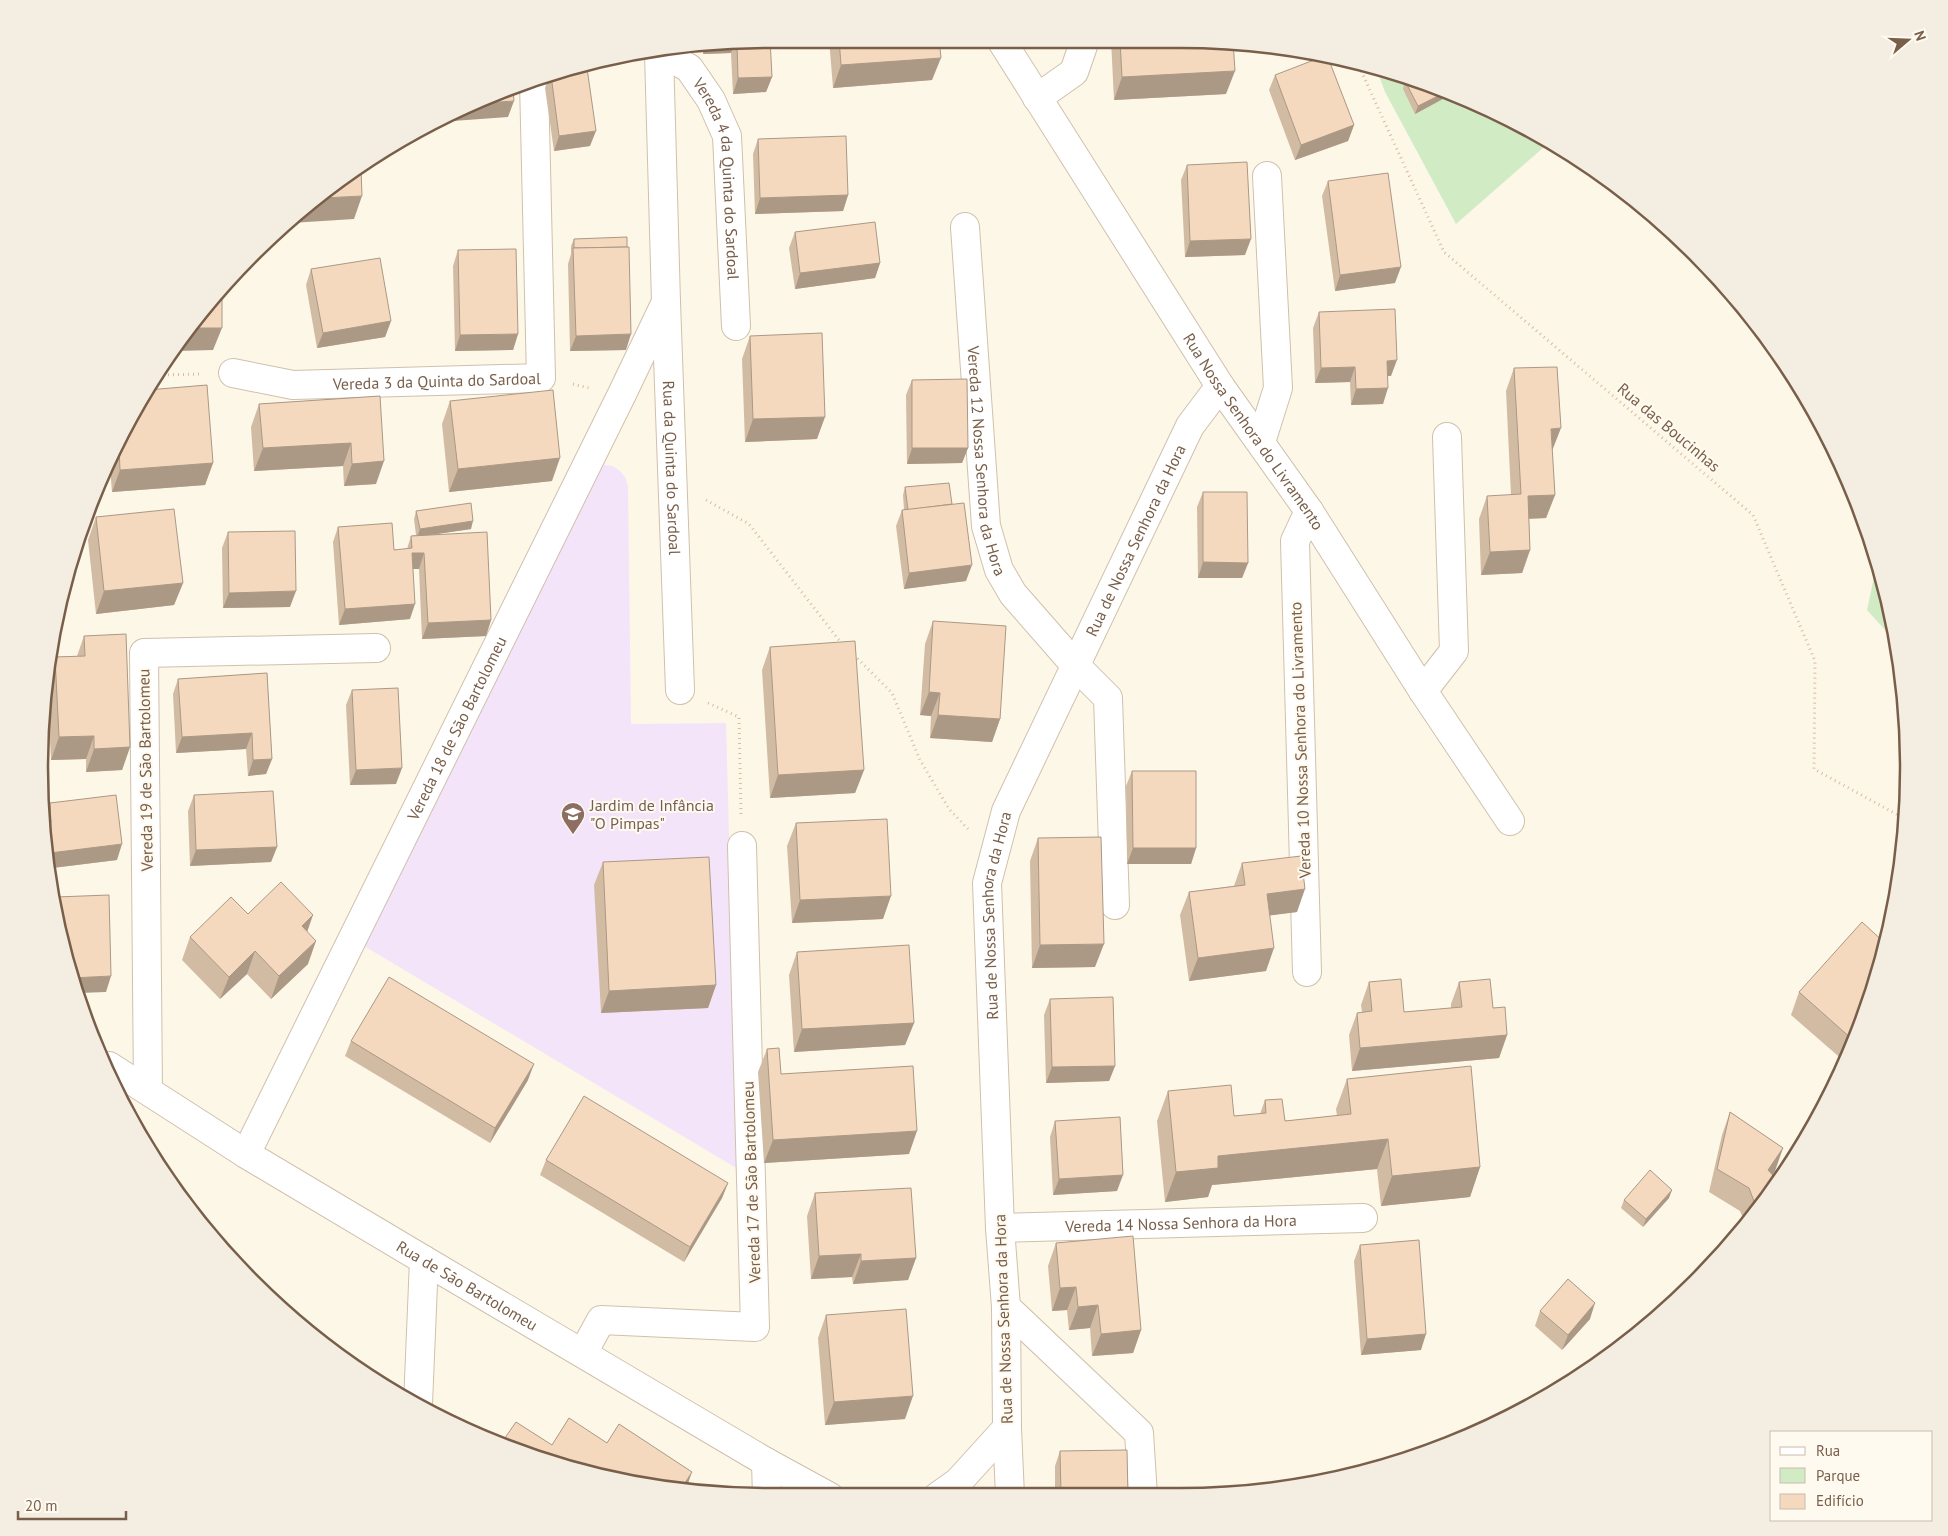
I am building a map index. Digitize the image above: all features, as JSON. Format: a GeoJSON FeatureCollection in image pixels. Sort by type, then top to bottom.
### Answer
{"type":"FeatureCollection","features":[{"type":"Feature","properties":{"kind":"street","name":"Rua Nossa Senhora do Livramento"},"geometry":{"type":"LineString","coordinates":[[1006,48],[1220,386],[1309,511],[1423,691],[1510,821]]}},
{"type":"Feature","properties":{"kind":"street"},"geometry":{"type":"LineString","coordinates":[[1037,98],[1074,72],[1083,48]]}},
{"type":"Feature","properties":{"kind":"street","name":"Vereda 4 da Quinta do Sardoal"},"geometry":{"type":"LineString","coordinates":[[665,55],[689,68],[711,100],[727,136],[736,326]]}},
{"type":"Feature","properties":{"kind":"street","name":"Rua da Quinta do Sardoal"},"geometry":{"type":"LineString","coordinates":[[660,56],[666,302],[680,690]]}},
{"type":"Feature","properties":{"kind":"street","name":"Vereda 3 da Quinta do Sardoal"},"geometry":{"type":"LineString","coordinates":[[233,373],[292,385],[541,378],[534,87]]}},
{"type":"Feature","properties":{"kind":"street"},"geometry":{"type":"LineString","coordinates":[[1261,442],[1278,388],[1267,176]]}},
{"type":"Feature","properties":{"kind":"street","name":"Vereda 12 Nossa Senhora da Hora"},"geometry":{"type":"LineString","coordinates":[[965,228],[983,501],[990,544],[999,570],[1013,594],[1076,666],[1108,698],[1116,905]]}},
{"type":"Feature","properties":{"kind":"street","name":"Vereda 18 de São Bartolomeu"},"geometry":{"type":"LineString","coordinates":[[246,1154],[666,302]]}},
{"type":"Feature","properties":{"kind":"street","name":"Rua de Nossa Senhora da Hora"},"geometry":{"type":"LineString","coordinates":[[1010,1488],[1006,1306],[1000,1228],[987,883],[1006,812],[1190,426],[1220,386]]}},
{"type":"Feature","properties":{"kind":"street"},"geometry":{"type":"LineString","coordinates":[[1423,691],[1454,651],[1447,437]]}},
{"type":"Feature","properties":{"kind":"street","name":"Vereda 10 Nossa Senhora do Livramento"},"geometry":{"type":"LineString","coordinates":[[1307,972],[1295,541],[1309,511]]}},
{"type":"Feature","properties":{"kind":"street","name":"Vereda 19 de São Bartolomeu"},"geometry":{"type":"LineString","coordinates":[[148,1090],[144,653],[376,648]]}},
{"type":"Feature","properties":{"kind":"street","name":"Vereda 17 de São Bartolomeu"},"geometry":{"type":"LineString","coordinates":[[583,1353],[601,1320],[755,1327],[742,846]]}},
{"type":"Feature","properties":{"kind":"street","name":"Rua de São Bartolomeu"},"geometry":{"type":"LineString","coordinates":[[114,1069],[246,1154],[766,1462],[814,1488]]}},
{"type":"Feature","properties":{"kind":"street","name":"Vereda 14 Nossa Senhora da Hora"},"geometry":{"type":"LineString","coordinates":[[1000,1228],[1363,1218]]}},
{"type":"Feature","properties":{"kind":"street"},"geometry":{"type":"LineString","coordinates":[[418,1398],[424,1260]]}},
{"type":"Feature","properties":{"kind":"street"},"geometry":{"type":"LineString","coordinates":[[1006,1306],[1139,1434],[1142,1488]]}},
{"type":"Feature","properties":{"kind":"street"},"geometry":{"type":"LineString","coordinates":[[950,1488],[958,1482],[1007,1428]]}},
{"type":"Feature","properties":{"kind":"street"},"geometry":{"type":"LineString","coordinates":[[766,1462],[767,1488]]}},
{"type":"Feature","properties":{"kind":"path","name":"Rua das Boucinhas"},"geometry":{"type":"LineString","coordinates":[[1361,71],[1444,252],[1753,515],[1815,661],[1814,769],[1899,816]]}},
{"type":"Feature","properties":{"kind":"path"},"geometry":{"type":"LineString","coordinates":[[165,375],[233,373]]}},
{"type":"Feature","properties":{"kind":"path"},"geometry":{"type":"LineString","coordinates":[[541,378],[622,394]]}},
{"type":"Feature","properties":{"kind":"path"},"geometry":{"type":"LineString","coordinates":[[672,481],[749,524],[846,648]]}},
{"type":"Feature","properties":{"kind":"path"},"geometry":{"type":"LineString","coordinates":[[853,655],[892,692],[920,760],[949,809],[973,834],[995,848]]}},
{"type":"Feature","properties":{"kind":"path"},"geometry":{"type":"LineString","coordinates":[[680,690],[739,717],[742,846]]}},
{"type":"Feature","properties":{"kind":"shaded area","name":"Jardim de Infância \"O Pimpas\""},"geometry":{"type":"Polygon","coordinates":[[[605,465],[613,466],[620,471],[625,477],[628,486],[631,724],[726,723],[738,1169],[364,946],[598,467],[605,465]]]}},
{"type":"Feature","properties":{"kind":"green space"},"geometry":{"type":"Polygon","coordinates":[[[1379,76],[1456,102],[1499,122],[1544,147],[1456,224],[1385,92],[1379,76]]]}},
{"type":"Feature","properties":{"kind":"green space"},"geometry":{"type":"Polygon","coordinates":[[[1874,576],[1888,633],[1867,610],[1874,576]]]}},
{"type":"Feature","properties":{"kind":"building"},"geometry":{"type":"Polygon","coordinates":[[[770,48],[772,77],[738,78],[737,49],[770,48]]]}},
{"type":"Feature","properties":{"kind":"building"},"geometry":{"type":"Polygon","coordinates":[[[840,48],[940,48],[941,58],[841,65],[840,48]]]}},
{"type":"Feature","properties":{"kind":"building"},"geometry":{"type":"Polygon","coordinates":[[[1120,48],[1234,50],[1235,71],[1122,77],[1120,48]]]}},
{"type":"Feature","properties":{"kind":"building"},"geometry":{"type":"Polygon","coordinates":[[[1314,60],[1330,63],[1354,125],[1301,145],[1275,75],[1314,60]]]}},
{"type":"Feature","properties":{"kind":"building"},"geometry":{"type":"Polygon","coordinates":[[[587,71],[596,131],[559,136],[552,81],[587,71]]]}},
{"type":"Feature","properties":{"kind":"building"},"geometry":{"type":"Polygon","coordinates":[[[1407,84],[1439,96],[1418,106],[1407,84]]]}},
{"type":"Feature","properties":{"kind":"building"},"geometry":{"type":"Polygon","coordinates":[[[513,94],[514,101],[491,103],[513,94]]]}},
{"type":"Feature","properties":{"kind":"building"},"geometry":{"type":"Polygon","coordinates":[[[846,136],[848,195],[760,198],[758,139],[846,136]]]}},
{"type":"Feature","properties":{"kind":"building"},"geometry":{"type":"Polygon","coordinates":[[[1247,162],[1251,239],[1190,241],[1187,165],[1247,162]]]}},
{"type":"Feature","properties":{"kind":"building"},"geometry":{"type":"Polygon","coordinates":[[[1388,173],[1401,267],[1340,275],[1328,181],[1388,173]]]}},
{"type":"Feature","properties":{"kind":"building"},"geometry":{"type":"Polygon","coordinates":[[[361,174],[362,196],[327,198],[361,174]]]}},
{"type":"Feature","properties":{"kind":"building"},"geometry":{"type":"Polygon","coordinates":[[[875,222],[880,263],[800,273],[795,232],[875,222]]]}},
{"type":"Feature","properties":{"kind":"building"},"geometry":{"type":"Polygon","coordinates":[[[627,237],[627,247],[574,248],[574,239],[627,237]]]}},
{"type":"Feature","properties":{"kind":"building"},"geometry":{"type":"Polygon","coordinates":[[[629,247],[631,334],[576,336],[573,248],[629,247]]]}},
{"type":"Feature","properties":{"kind":"building"},"geometry":{"type":"Polygon","coordinates":[[[516,249],[518,334],[460,335],[458,250],[516,249]]]}},
{"type":"Feature","properties":{"kind":"building"},"geometry":{"type":"Polygon","coordinates":[[[380,258],[391,321],[323,333],[311,269],[380,258]]]}},
{"type":"Feature","properties":{"kind":"building"},"geometry":{"type":"Polygon","coordinates":[[[222,298],[222,328],[197,328],[222,298]]]}},
{"type":"Feature","properties":{"kind":"building"},"geometry":{"type":"Polygon","coordinates":[[[1395,309],[1397,360],[1387,361],[1388,388],[1356,389],[1355,367],[1321,368],[1319,312],[1395,309]]]}},
{"type":"Feature","properties":{"kind":"building"},"geometry":{"type":"Polygon","coordinates":[[[822,333],[825,417],[753,419],[750,336],[822,333]]]}},
{"type":"Feature","properties":{"kind":"building"},"geometry":{"type":"Polygon","coordinates":[[[1557,367],[1561,428],[1551,429],[1555,495],[1528,496],[1530,550],[1490,552],[1487,496],[1521,494],[1514,368],[1557,367]]]}},
{"type":"Feature","properties":{"kind":"building"},"geometry":{"type":"Polygon","coordinates":[[[967,379],[968,448],[912,448],[912,380],[967,379]]]}},
{"type":"Feature","properties":{"kind":"building"},"geometry":{"type":"Polygon","coordinates":[[[207,385],[213,463],[120,470],[119,455],[156,389],[207,385]]]}},
{"type":"Feature","properties":{"kind":"building"},"geometry":{"type":"Polygon","coordinates":[[[553,390],[560,458],[458,469],[450,401],[553,390]]]}},
{"type":"Feature","properties":{"kind":"building"},"geometry":{"type":"Polygon","coordinates":[[[380,396],[384,461],[352,464],[351,443],[263,448],[259,404],[380,396]]]}},
{"type":"Feature","properties":{"kind":"building"},"geometry":{"type":"Polygon","coordinates":[[[949,483],[952,504],[908,510],[905,487],[949,483]]]}},
{"type":"Feature","properties":{"kind":"building"},"geometry":{"type":"Polygon","coordinates":[[[1203,492],[1247,492],[1248,563],[1203,562],[1203,492]]]}},
{"type":"Feature","properties":{"kind":"building"},"geometry":{"type":"Polygon","coordinates":[[[471,503],[473,521],[420,529],[416,511],[471,503]]]}},
{"type":"Feature","properties":{"kind":"building"},"geometry":{"type":"Polygon","coordinates":[[[964,503],[972,565],[909,573],[902,510],[964,503]]]}},
{"type":"Feature","properties":{"kind":"building"},"geometry":{"type":"Polygon","coordinates":[[[174,509],[183,583],[104,591],[96,517],[174,509]]]}},
{"type":"Feature","properties":{"kind":"building"},"geometry":{"type":"Polygon","coordinates":[[[392,523],[394,550],[412,548],[411,536],[487,532],[491,620],[428,623],[424,553],[412,553],[415,604],[345,609],[338,527],[392,523]]]}},
{"type":"Feature","properties":{"kind":"building"},"geometry":{"type":"Polygon","coordinates":[[[295,531],[296,591],[229,593],[228,532],[295,531]]]}},
{"type":"Feature","properties":{"kind":"building"},"geometry":{"type":"Polygon","coordinates":[[[933,621],[1006,626],[1000,719],[938,715],[940,693],[929,692],[933,621]]]}},
{"type":"Feature","properties":{"kind":"building"},"geometry":{"type":"Polygon","coordinates":[[[126,634],[130,747],[94,749],[94,736],[59,737],[57,657],[85,656],[84,636],[126,634]]]}},
{"type":"Feature","properties":{"kind":"building"},"geometry":{"type":"Polygon","coordinates":[[[855,641],[864,770],[778,775],[770,647],[855,641]]]}},
{"type":"Feature","properties":{"kind":"building"},"geometry":{"type":"Polygon","coordinates":[[[267,673],[272,759],[253,760],[252,733],[182,737],[178,679],[267,673]]]}},
{"type":"Feature","properties":{"kind":"building"},"geometry":{"type":"Polygon","coordinates":[[[398,688],[402,768],[356,770],[352,690],[398,688]]]}},
{"type":"Feature","properties":{"kind":"building"},"geometry":{"type":"Polygon","coordinates":[[[1132,771],[1196,771],[1196,848],[1133,848],[1132,771]]]}},
{"type":"Feature","properties":{"kind":"building"},"geometry":{"type":"Polygon","coordinates":[[[273,791],[277,847],[196,850],[194,795],[273,791]]]}},
{"type":"Feature","properties":{"kind":"building"},"geometry":{"type":"Polygon","coordinates":[[[116,795],[122,844],[53,853],[50,803],[116,795]]]}},
{"type":"Feature","properties":{"kind":"building"},"geometry":{"type":"Polygon","coordinates":[[[887,819],[891,896],[800,900],[796,823],[887,819]]]}},
{"type":"Feature","properties":{"kind":"building"},"geometry":{"type":"Polygon","coordinates":[[[1101,837],[1104,944],[1040,945],[1038,838],[1101,837]]]}},
{"type":"Feature","properties":{"kind":"building"},"geometry":{"type":"Polygon","coordinates":[[[1301,856],[1305,889],[1267,894],[1274,948],[1198,958],[1189,892],[1245,885],[1242,863],[1301,856]]]}},
{"type":"Feature","properties":{"kind":"building"},"geometry":{"type":"Polygon","coordinates":[[[709,857],[716,985],[609,991],[603,862],[709,857]]]}},
{"type":"Feature","properties":{"kind":"building"},"geometry":{"type":"Polygon","coordinates":[[[281,882],[313,915],[302,926],[316,941],[279,976],[255,951],[229,977],[190,937],[231,897],[248,914],[281,882]]]}},
{"type":"Feature","properties":{"kind":"building"},"geometry":{"type":"Polygon","coordinates":[[[109,895],[111,976],[79,978],[59,897],[109,895]]]}},
{"type":"Feature","properties":{"kind":"building"},"geometry":{"type":"Polygon","coordinates":[[[1862,922],[1880,938],[1862,1000],[1849,1036],[1799,992],[1862,922]]]}},
{"type":"Feature","properties":{"kind":"building"},"geometry":{"type":"Polygon","coordinates":[[[909,945],[914,1023],[802,1029],[797,952],[909,945]]]}},
{"type":"Feature","properties":{"kind":"building"},"geometry":{"type":"Polygon","coordinates":[[[389,977],[534,1064],[495,1128],[351,1041],[389,977]]]}},
{"type":"Feature","properties":{"kind":"building"},"geometry":{"type":"Polygon","coordinates":[[[1401,979],[1404,1012],[1462,1007],[1459,982],[1490,979],[1493,1008],[1505,1007],[1507,1035],[1360,1048],[1357,1013],[1372,1011],[1369,982],[1401,979]]]}},
{"type":"Feature","properties":{"kind":"building"},"geometry":{"type":"Polygon","coordinates":[[[1113,997],[1115,1066],[1052,1067],[1050,999],[1113,997]]]}},
{"type":"Feature","properties":{"kind":"building"},"geometry":{"type":"Polygon","coordinates":[[[779,1048],[781,1074],[913,1066],[917,1131],[773,1140],[767,1049],[779,1048]]]}},
{"type":"Feature","properties":{"kind":"building"},"geometry":{"type":"Polygon","coordinates":[[[1471,1066],[1480,1167],[1392,1176],[1388,1139],[1218,1156],[1218,1168],[1176,1172],[1168,1091],[1231,1085],[1234,1116],[1266,1113],[1265,1100],[1282,1099],[1285,1121],[1351,1114],[1347,1079],[1471,1066]]]}},
{"type":"Feature","properties":{"kind":"building"},"geometry":{"type":"Polygon","coordinates":[[[584,1096],[728,1183],[690,1247],[546,1160],[584,1096]]]}},
{"type":"Feature","properties":{"kind":"building"},"geometry":{"type":"Polygon","coordinates":[[[1730,1112],[1783,1148],[1768,1170],[1773,1176],[1755,1203],[1749,1188],[1717,1169],[1730,1112]]]}},
{"type":"Feature","properties":{"kind":"building"},"geometry":{"type":"Polygon","coordinates":[[[1120,1117],[1123,1175],[1059,1179],[1055,1121],[1120,1117]]]}},
{"type":"Feature","properties":{"kind":"building"},"geometry":{"type":"Polygon","coordinates":[[[1650,1170],[1672,1190],[1646,1219],[1624,1200],[1650,1170]]]}},
{"type":"Feature","properties":{"kind":"building"},"geometry":{"type":"Polygon","coordinates":[[[911,1188],[916,1258],[861,1261],[861,1254],[819,1256],[815,1193],[911,1188]]]}},
{"type":"Feature","properties":{"kind":"building"},"geometry":{"type":"Polygon","coordinates":[[[1133,1236],[1141,1330],[1101,1334],[1098,1305],[1078,1307],[1076,1287],[1060,1288],[1056,1243],[1133,1236]]]}},
{"type":"Feature","properties":{"kind":"building"},"geometry":{"type":"Polygon","coordinates":[[[1419,1240],[1426,1334],[1367,1339],[1360,1245],[1419,1240]]]}},
{"type":"Feature","properties":{"kind":"building"},"geometry":{"type":"Polygon","coordinates":[[[1568,1279],[1595,1303],[1568,1335],[1540,1311],[1568,1279]]]}},
{"type":"Feature","properties":{"kind":"building"},"geometry":{"type":"Polygon","coordinates":[[[906,1309],[913,1396],[834,1402],[826,1315],[906,1309]]]}},
{"type":"Feature","properties":{"kind":"building"},"geometry":{"type":"Polygon","coordinates":[[[569,1418],[607,1443],[619,1424],[692,1472],[685,1483],[627,1475],[582,1464],[504,1439],[516,1422],[552,1445],[569,1418]]]}},
{"type":"Feature","properties":{"kind":"building"},"geometry":{"type":"Polygon","coordinates":[[[1127,1450],[1128,1488],[1061,1488],[1060,1451],[1127,1450]]]}},
{"type":"Feature","properties":{"kind":"place","name":"Jardim de Infância \"O Pimpas\""},"geometry":{"type":"Point","coordinates":[573,835]}}]}
